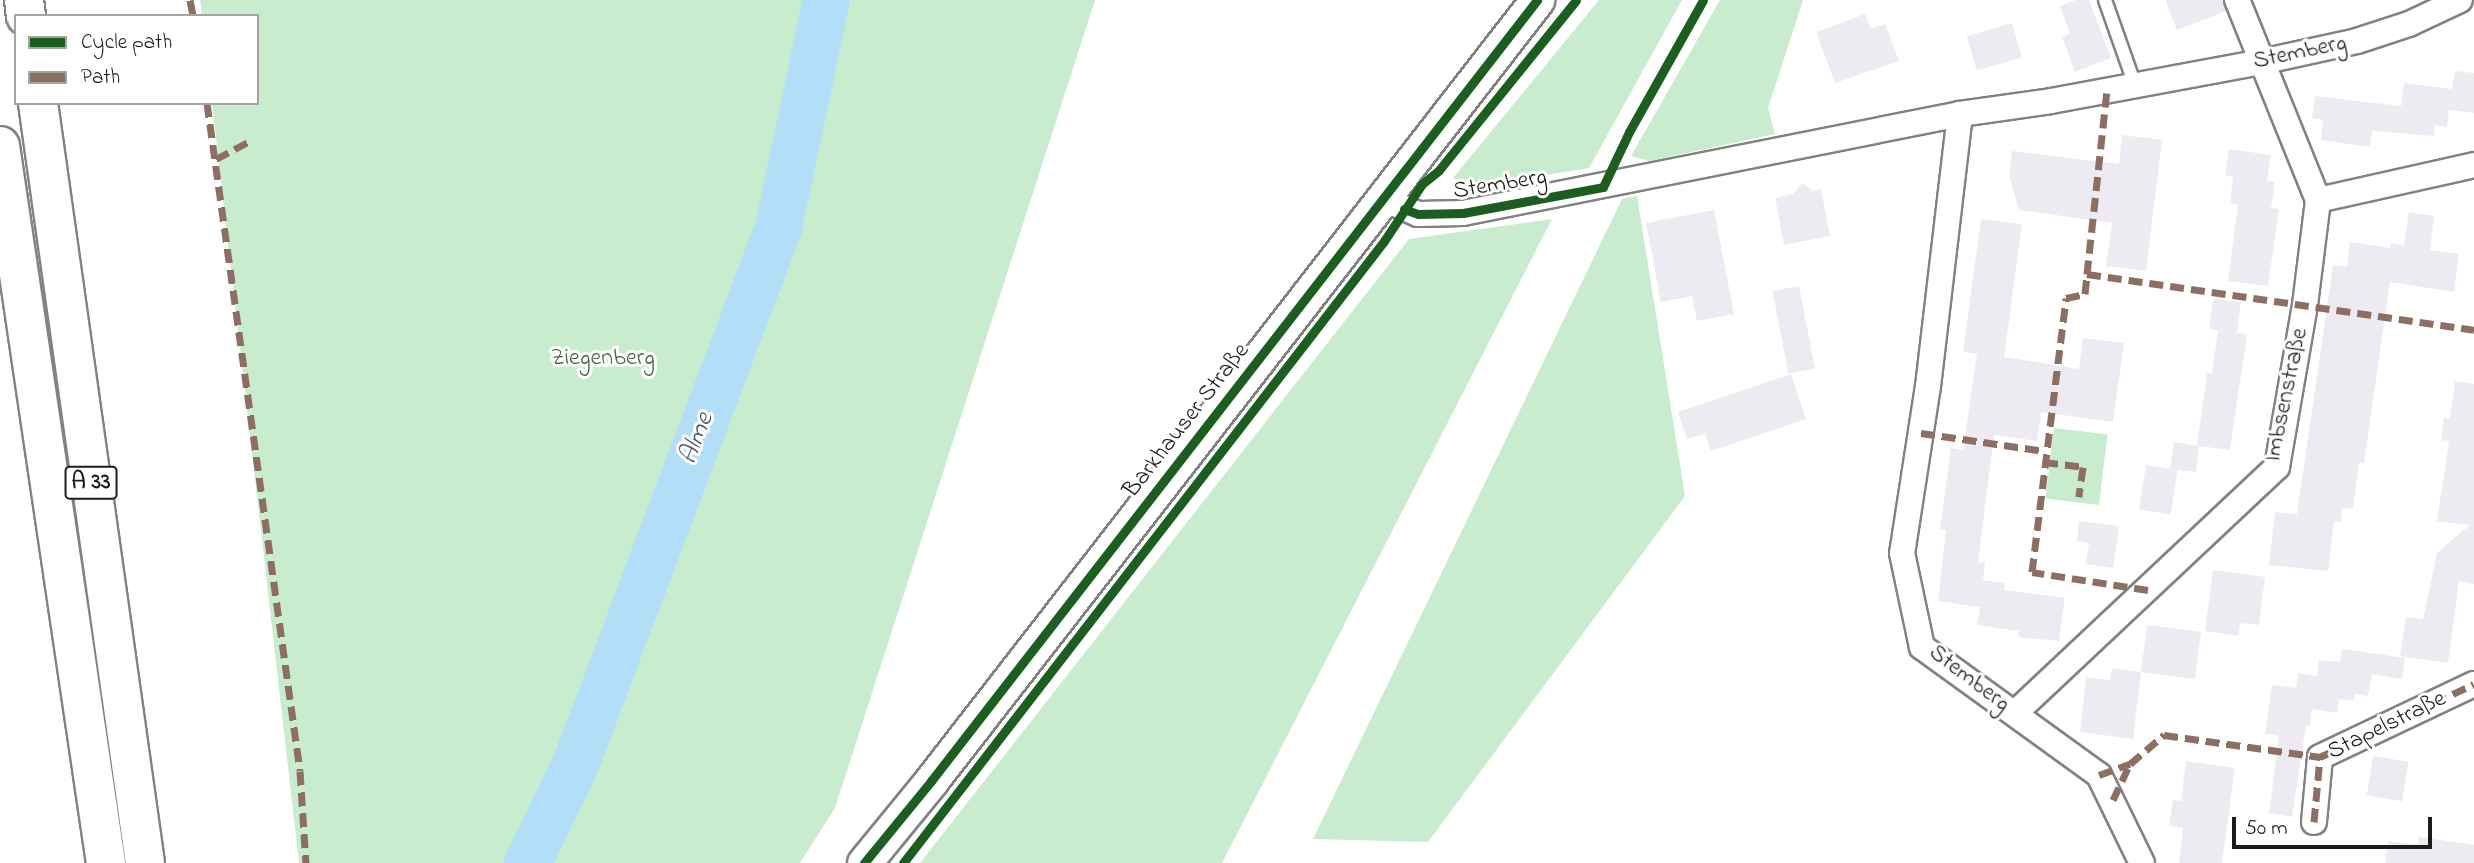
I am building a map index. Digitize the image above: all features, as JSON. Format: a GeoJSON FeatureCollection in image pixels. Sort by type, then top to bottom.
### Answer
{"type":"FeatureCollection","features":[{"type":"Feature","properties":{"kind":"highway","name":"A 33"},"geometry":{"type":"LineString","coordinates":[[38,105],[145,863]]}},
{"type":"Feature","properties":{"kind":"highway","name":"A 33"},"geometry":{"type":"LineString","coordinates":[[0,146],[106,863]]}},
{"type":"Feature","properties":{"kind":"street","name":"Barkhauser Straße"},"geometry":{"type":"LineString","coordinates":[[864,863],[1537,0]]}},
{"type":"Feature","properties":{"kind":"street","name":"Imbsenstraße"},"geometry":{"type":"LineString","coordinates":[[2015,713],[2277,467],[2305,305],[2318,200],[2237,0]]}},
{"type":"Feature","properties":{"kind":"street","name":"Stemberg"},"geometry":{"type":"LineString","coordinates":[[1384,199],[1418,214],[1463,213],[1960,114],[2051,101],[2261,62],[2357,41],[2409,24],[2460,0]]}},
{"type":"Feature","properties":{"kind":"street","name":"Stemberg"},"geometry":{"type":"LineString","coordinates":[[1960,114],[1928,386],[1902,553],[1922,646],[2099,775],[2142,863]]}},
{"type":"Feature","properties":{"kind":"street"},"geometry":{"type":"LineString","coordinates":[[2318,200],[2474,165]]}},
{"type":"Feature","properties":{"kind":"street","name":"Stapelstraße"},"geometry":{"type":"LineString","coordinates":[[2314,822],[2320,757],[2474,684]]}},
{"type":"Feature","properties":{"kind":"lane"},"geometry":{"type":"LineString","coordinates":[[2105,0],[2135,85]]}},
{"type":"Feature","properties":{"kind":"green space","name":"Ziegenberg"},"geometry":{"type":"Polygon","coordinates":[[[200,0],[1095,0],[835,808],[800,863],[299,863],[212,105],[259,105],[259,14],[202,14],[200,0]]]}},
{"type":"Feature","properties":{"kind":"green space"},"geometry":{"type":"Polygon","coordinates":[[[1599,0],[1682,0],[1589,168],[1479,186],[1453,178],[1599,0]]]}},
{"type":"Feature","properties":{"kind":"green space"},"geometry":{"type":"Polygon","coordinates":[[[1720,0],[1803,0],[1768,108],[1775,134],[1649,161],[1631,156],[1720,0]]]}},
{"type":"Feature","properties":{"kind":"green space"},"geometry":{"type":"Polygon","coordinates":[[[1637,196],[1685,496],[1428,842],[1313,839],[1622,199],[1637,196]]]}},
{"type":"Feature","properties":{"kind":"green space"},"geometry":{"type":"Polygon","coordinates":[[[1552,219],[1222,863],[920,863],[1409,239],[1552,219]]]}},
{"type":"Feature","properties":{"kind":"green space"},"geometry":{"type":"Polygon","coordinates":[[[2054,428],[2108,435],[2099,505],[2045,498],[2054,428]]]}},
{"type":"Feature","properties":{"kind":"building"},"geometry":{"type":"Polygon","coordinates":[[[2076,0],[2089,0],[2111,58],[2075,72],[2062,37],[2070,34],[2060,6],[2076,0]]]}},
{"type":"Feature","properties":{"kind":"building"},"geometry":{"type":"Polygon","coordinates":[[[2165,0],[2222,0],[2226,11],[2177,30],[2165,0]]]}},
{"type":"Feature","properties":{"kind":"building"},"geometry":{"type":"Polygon","coordinates":[[[1865,14],[1871,29],[1885,24],[1899,61],[1835,83],[1816,32],[1865,14]]]}},
{"type":"Feature","properties":{"kind":"building"},"geometry":{"type":"Polygon","coordinates":[[[2012,23],[2022,58],[1977,71],[1967,36],[2012,23]]]}},
{"type":"Feature","properties":{"kind":"building"},"geometry":{"type":"Polygon","coordinates":[[[2455,71],[2474,73],[2474,113],[2449,110],[2447,127],[2435,125],[2434,136],[2372,131],[2370,147],[2321,140],[2323,120],[2312,118],[2315,96],[2401,106],[2404,83],[2452,89],[2455,71]]]}},
{"type":"Feature","properties":{"kind":"building"},"geometry":{"type":"Polygon","coordinates":[[[2122,135],[2162,140],[2146,271],[2106,266],[2112,223],[2019,210],[2009,175],[2012,151],[2119,164],[2122,135]]]}},
{"type":"Feature","properties":{"kind":"building"},"geometry":{"type":"Polygon","coordinates":[[[2229,149],[2271,155],[2267,181],[2275,182],[2271,208],[2279,209],[2268,286],[2228,281],[2238,204],[2230,203],[2233,177],[2225,175],[2229,149]]]}},
{"type":"Feature","properties":{"kind":"building"},"geometry":{"type":"Polygon","coordinates":[[[1802,183],[1813,191],[1821,189],[1830,236],[1784,245],[1775,198],[1793,194],[1802,183]]]}},
{"type":"Feature","properties":{"kind":"building"},"geometry":{"type":"Polygon","coordinates":[[[1714,210],[1734,314],[1697,321],[1692,296],[1661,302],[1646,223],[1714,210]]]}},
{"type":"Feature","properties":{"kind":"building"},"geometry":{"type":"Polygon","coordinates":[[[2409,212],[2434,216],[2430,250],[2459,254],[2454,292],[2390,282],[2364,463],[2359,463],[2353,509],[2342,508],[2341,522],[2334,521],[2328,571],[2269,565],[2275,512],[2297,514],[2333,265],[2347,267],[2350,242],[2390,248],[2391,243],[2404,245],[2409,212]]]}},
{"type":"Feature","properties":{"kind":"building"},"geometry":{"type":"Polygon","coordinates":[[[1981,219],[2022,224],[2004,357],[2079,369],[2083,338],[2124,343],[2113,422],[2041,412],[2037,441],[1994,435],[1978,562],[1985,563],[1983,580],[2005,583],[2004,590],[2065,598],[2059,641],[2018,637],[2019,631],[1977,625],[1980,607],[1938,601],[1946,530],[1940,529],[1951,448],[1963,450],[1977,354],[1963,352],[1981,219]]]}},
{"type":"Feature","properties":{"kind":"building"},"geometry":{"type":"Polygon","coordinates":[[[1799,286],[1815,368],[1789,374],[1772,291],[1799,286]]]}},
{"type":"Feature","properties":{"kind":"building"},"geometry":{"type":"Polygon","coordinates":[[[2213,299],[2241,302],[2237,333],[2247,334],[2230,450],[2199,446],[2196,472],[2170,469],[2174,442],[2197,446],[2207,373],[2212,374],[2218,331],[2227,332],[2209,329],[2213,299]]]}},
{"type":"Feature","properties":{"kind":"building"},"geometry":{"type":"Polygon","coordinates":[[[1791,374],[1806,419],[1711,451],[1705,434],[1687,439],[1678,412],[1791,374]]]}},
{"type":"Feature","properties":{"kind":"building"},"geometry":{"type":"Polygon","coordinates":[[[2455,381],[2474,384],[2474,584],[2459,581],[2448,663],[2400,656],[2406,617],[2423,619],[2437,553],[2470,525],[2437,521],[2449,441],[2441,440],[2444,418],[2450,419],[2455,381]]]}},
{"type":"Feature","properties":{"kind":"building"},"geometry":{"type":"Polygon","coordinates":[[[2146,465],[2178,470],[2171,514],[2139,509],[2146,465]]]}},
{"type":"Feature","properties":{"kind":"building"},"geometry":{"type":"Polygon","coordinates":[[[2079,521],[2119,526],[2113,568],[2086,564],[2089,543],[2077,541],[2079,521]]]}},
{"type":"Feature","properties":{"kind":"building"},"geometry":{"type":"Polygon","coordinates":[[[2213,570],[2265,577],[2259,625],[2240,623],[2238,636],[2205,631],[2213,570]]]}},
{"type":"Feature","properties":{"kind":"building"},"geometry":{"type":"Polygon","coordinates":[[[2147,625],[2201,632],[2195,679],[2141,672],[2147,625]]]}},
{"type":"Feature","properties":{"kind":"building"},"geometry":{"type":"Polygon","coordinates":[[[2342,649],[2405,658],[2402,679],[2372,674],[2368,696],[2355,694],[2354,701],[2339,699],[2337,713],[2312,709],[2310,726],[2306,725],[2292,817],[2269,813],[2279,736],[2265,734],[2272,685],[2296,688],[2298,673],[2317,676],[2319,660],[2340,662],[2342,649]]]}},
{"type":"Feature","properties":{"kind":"building"},"geometry":{"type":"Polygon","coordinates":[[[2112,668],[2141,672],[2133,739],[2080,732],[2086,677],[2110,680],[2112,668]]]}},
{"type":"Feature","properties":{"kind":"building"},"geometry":{"type":"Polygon","coordinates":[[[2373,756],[2409,762],[2402,801],[2367,796],[2373,756]]]}},
{"type":"Feature","properties":{"kind":"building"},"geometry":{"type":"Polygon","coordinates":[[[2186,761],[2235,768],[2222,863],[2179,863],[2183,828],[2169,826],[2173,800],[2181,801],[2186,761]]]}},
{"type":"Feature","properties":{"kind":"building"},"geometry":{"type":"Polygon","coordinates":[[[2419,837],[2474,845],[2474,863],[2385,863],[2388,841],[2418,845],[2419,837]]]}},
{"type":"Feature","properties":{"kind":"waterway","name":"Alme"},"geometry":{"type":"LineString","coordinates":[[527,863],[575,764],[778,227],[826,0]]}},
{"type":"Feature","properties":{"kind":"marked path"},"geometry":{"type":"LineString","coordinates":[[190,0],[193,14]]}},
{"type":"Feature","properties":{"kind":"marked path"},"geometry":{"type":"LineString","coordinates":[[2087,274],[2107,90]]}},
{"type":"Feature","properties":{"kind":"marked path"},"geometry":{"type":"LineString","coordinates":[[207,105],[300,771],[306,863]]}},
{"type":"Feature","properties":{"kind":"marked path"},"geometry":{"type":"LineString","coordinates":[[216,159],[251,140]]}},
{"type":"Feature","properties":{"kind":"marked path"},"geometry":{"type":"LineString","coordinates":[[2148,590],[2032,572],[2066,298],[2085,294],[2087,274],[2474,330]]}},
{"type":"Feature","properties":{"kind":"marked path"},"geometry":{"type":"LineString","coordinates":[[1921,433],[2045,451]]}},
{"type":"Feature","properties":{"kind":"marked path"},"geometry":{"type":"LineString","coordinates":[[2044,462],[2083,467],[2079,497]]}},
{"type":"Feature","properties":{"kind":"marked path"},"geometry":{"type":"LineString","coordinates":[[2314,822],[2320,757],[2474,684]]}},
{"type":"Feature","properties":{"kind":"marked path"},"geometry":{"type":"LineString","coordinates":[[2099,775],[2130,764],[2164,735],[2320,757]]}},
{"type":"Feature","properties":{"kind":"marked path"},"geometry":{"type":"LineString","coordinates":[[2113,800],[2130,764]]}},
{"type":"Feature","properties":{"kind":"cycle path"},"geometry":{"type":"LineString","coordinates":[[864,863],[931,781],[1537,0]]}},
{"type":"Feature","properties":{"kind":"cycle path"},"geometry":{"type":"LineString","coordinates":[[903,863],[1384,241],[1422,184],[1439,170],[1576,0]]}},
{"type":"Feature","properties":{"kind":"cycle path"},"geometry":{"type":"LineString","coordinates":[[1404,209],[1418,214],[1463,213],[1603,187],[1629,132],[1703,0]]}}]}
